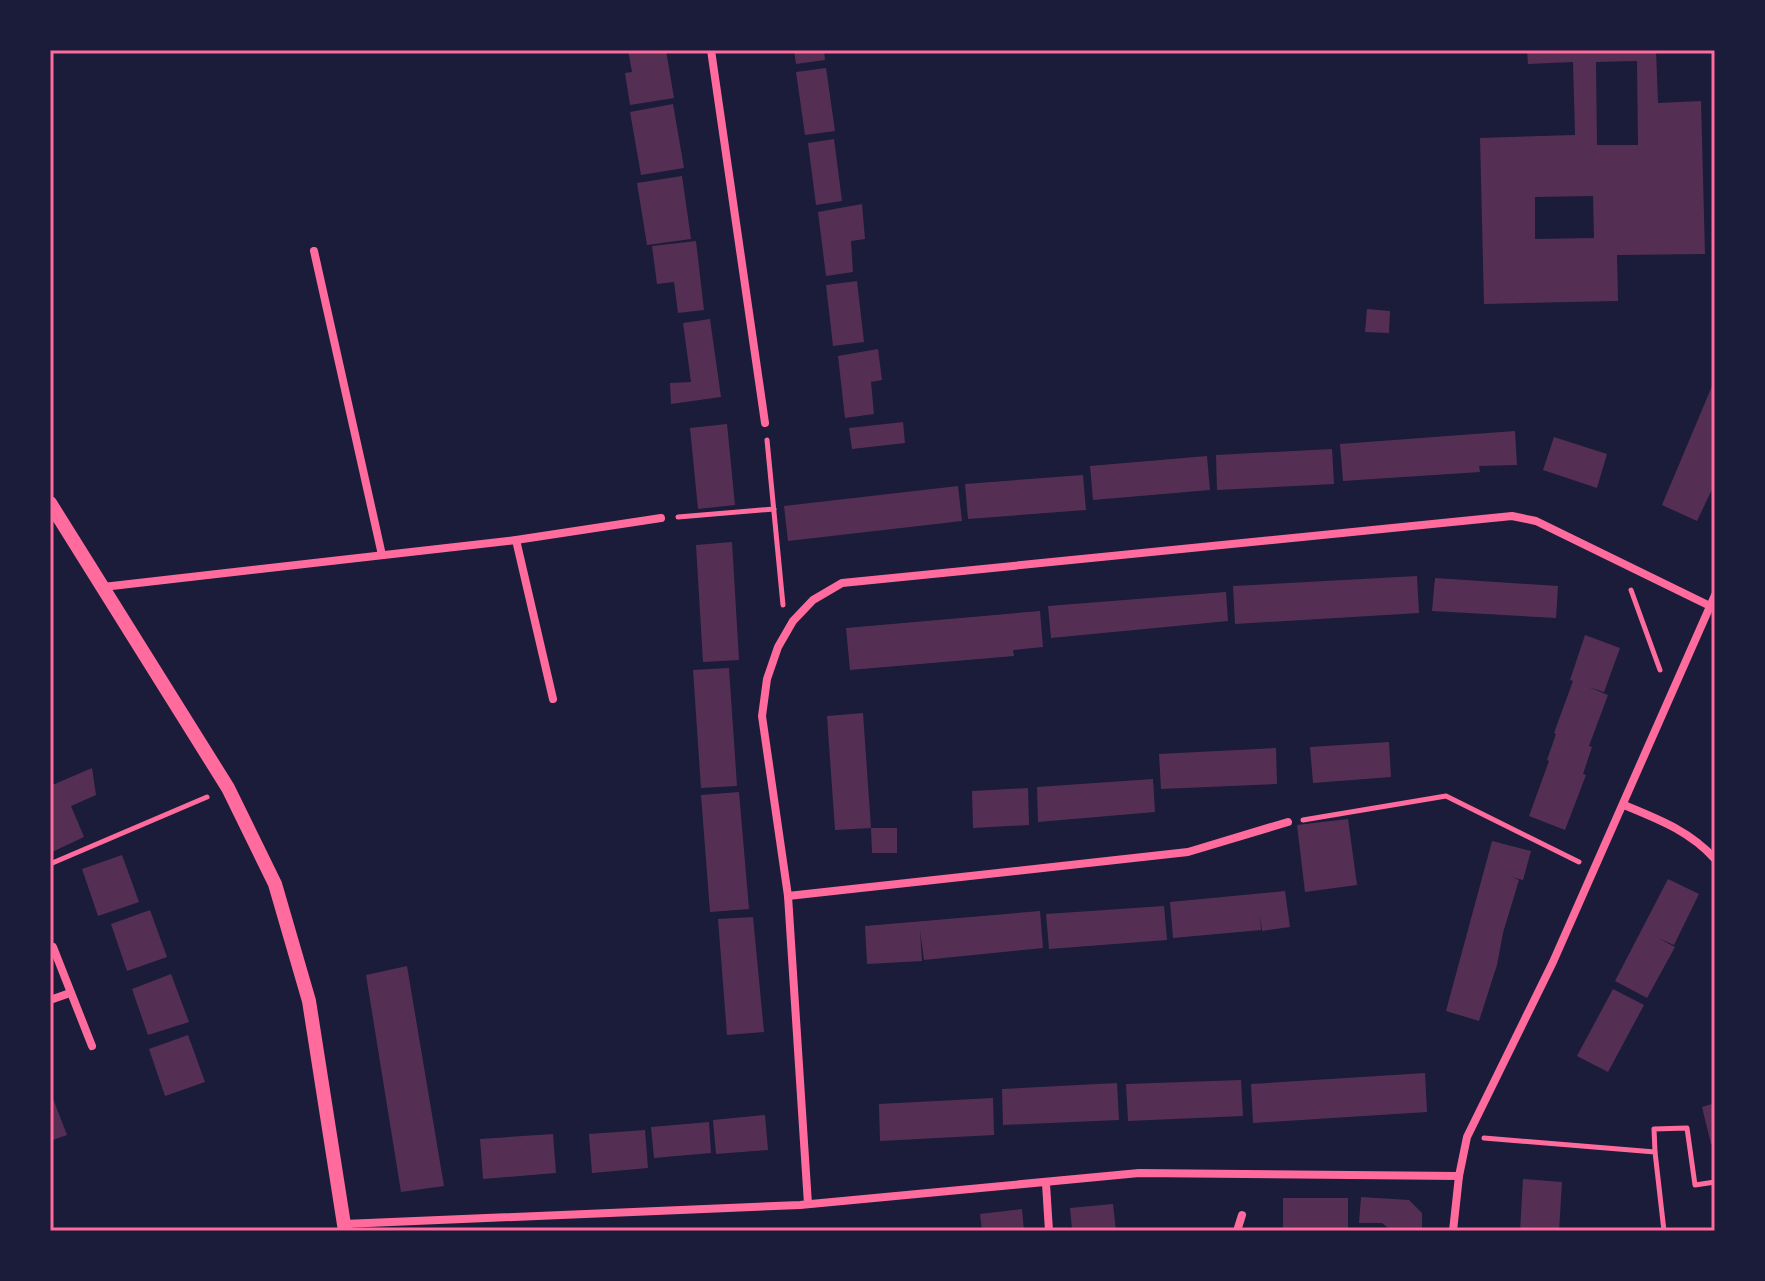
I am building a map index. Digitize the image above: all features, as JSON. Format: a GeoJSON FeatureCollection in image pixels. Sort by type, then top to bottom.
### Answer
{"type":"FeatureCollection","features":[{"type":"Feature","properties":{"kind":"street"},"geometry":{"type":"LineString","coordinates":[[711,50],[765,423]]}},
{"type":"Feature","properties":{"kind":"street"},"geometry":{"type":"LineString","coordinates":[[314,251],[382,555]]}},
{"type":"Feature","properties":{"kind":"street"},"geometry":{"type":"LineString","coordinates":[[50,503],[228,788],[275,884],[309,1001],[344,1228],[808,1204],[1139,1173],[1459,1176]]}},
{"type":"Feature","properties":{"kind":"street"},"geometry":{"type":"LineString","coordinates":[[808,1204],[788,896],[762,716],[767,679],[778,647],[793,621],[813,600],[842,583],[1512,516],[1536,521],[1710,606]]}},
{"type":"Feature","properties":{"kind":"street"},"geometry":{"type":"LineString","coordinates":[[103,587],[516,540],[661,518]]}},
{"type":"Feature","properties":{"kind":"street"},"geometry":{"type":"LineString","coordinates":[[516,540],[553,699]]}},
{"type":"Feature","properties":{"kind":"street"},"geometry":{"type":"LineString","coordinates":[[1453,1231],[1467,1137],[1553,962],[1715,595]]}},
{"type":"Feature","properties":{"kind":"street"},"geometry":{"type":"LineString","coordinates":[[1624,805],[1672,825],[1693,838],[1715,859]]}},
{"type":"Feature","properties":{"kind":"street"},"geometry":{"type":"LineString","coordinates":[[788,896],[1188,852],[1288,822]]}},
{"type":"Feature","properties":{"kind":"street"},"geometry":{"type":"LineString","coordinates":[[53,947],[92,1046]]}},
{"type":"Feature","properties":{"kind":"street"},"geometry":{"type":"LineString","coordinates":[[50,1000],[70,993]]}},
{"type":"Feature","properties":{"kind":"street"},"geometry":{"type":"LineString","coordinates":[[1046,1184],[1049,1231]]}},
{"type":"Feature","properties":{"kind":"street"},"geometry":{"type":"LineString","coordinates":[[1237,1231],[1242,1215]]}},
{"type":"Feature","properties":{"kind":"path"},"geometry":{"type":"LineString","coordinates":[[765,423],[786,633]]}},
{"type":"Feature","properties":{"kind":"path"},"geometry":{"type":"LineString","coordinates":[[661,518],[774,509]]}},
{"type":"Feature","properties":{"kind":"path"},"geometry":{"type":"LineString","coordinates":[[1621,562],[1670,697]]}},
{"type":"Feature","properties":{"kind":"path"},"geometry":{"type":"LineString","coordinates":[[50,864],[228,788]]}},
{"type":"Feature","properties":{"kind":"path"},"geometry":{"type":"LineString","coordinates":[[1288,822],[1446,796],[1595,870]]}},
{"type":"Feature","properties":{"kind":"path"},"geometry":{"type":"LineString","coordinates":[[1664,1231],[1654,1129],[1687,1128],[1695,1185],[1715,1182]]}},
{"type":"Feature","properties":{"kind":"path"},"geometry":{"type":"LineString","coordinates":[[1467,1137],[1655,1152]]}},
{"type":"Feature","properties":{"kind":"building"},"geometry":{"type":"Polygon","coordinates":[[[628,50],[666,50],[674,98],[630,105],[625,73],[632,72],[628,50]]]}},
{"type":"Feature","properties":{"kind":"building"},"geometry":{"type":"Polygon","coordinates":[[[794,50],[824,50],[825,60],[796,64],[794,50]]]}},
{"type":"Feature","properties":{"kind":"building"},"geometry":{"type":"Polygon","coordinates":[[[1527,50],[1656,50],[1658,103],[1701,101],[1705,254],[1617,255],[1618,301],[1484,304],[1480,138],[1575,135],[1573,62],[1528,64],[1527,50]],[[1637,61],[1596,62],[1597,145],[1638,145],[1637,61]],[[1593,196],[1535,197],[1535,239],[1594,238],[1593,196]]]}},
{"type":"Feature","properties":{"kind":"building"},"geometry":{"type":"Polygon","coordinates":[[[826,68],[835,131],[805,135],[796,72],[826,68]]]}},
{"type":"Feature","properties":{"kind":"building"},"geometry":{"type":"Polygon","coordinates":[[[673,104],[684,168],[641,175],[630,112],[673,104]]]}},
{"type":"Feature","properties":{"kind":"building"},"geometry":{"type":"Polygon","coordinates":[[[834,139],[842,201],[816,205],[808,143],[834,139]]]}},
{"type":"Feature","properties":{"kind":"building"},"geometry":{"type":"Polygon","coordinates":[[[682,176],[691,239],[647,245],[637,183],[682,176]]]}},
{"type":"Feature","properties":{"kind":"building"},"geometry":{"type":"Polygon","coordinates":[[[862,204],[865,239],[851,241],[853,272],[826,276],[818,212],[862,204]]]}},
{"type":"Feature","properties":{"kind":"building"},"geometry":{"type":"Polygon","coordinates":[[[696,241],[704,310],[678,313],[674,282],[657,284],[652,246],[696,241]]]}},
{"type":"Feature","properties":{"kind":"building"},"geometry":{"type":"Polygon","coordinates":[[[857,281],[864,342],[833,346],[826,285],[857,281]]]}},
{"type":"Feature","properties":{"kind":"building"},"geometry":{"type":"Polygon","coordinates":[[[1367,309],[1390,311],[1389,333],[1365,332],[1367,309]]]}},
{"type":"Feature","properties":{"kind":"building"},"geometry":{"type":"Polygon","coordinates":[[[710,319],[721,397],[671,404],[670,383],[691,382],[683,323],[710,319]]]}},
{"type":"Feature","properties":{"kind":"building"},"geometry":{"type":"Polygon","coordinates":[[[878,349],[882,380],[871,382],[874,414],[845,418],[838,356],[878,349]]]}},
{"type":"Feature","properties":{"kind":"building"},"geometry":{"type":"Polygon","coordinates":[[[1715,379],[1715,483],[1697,521],[1662,505],[1715,379]]]}},
{"type":"Feature","properties":{"kind":"building"},"geometry":{"type":"Polygon","coordinates":[[[903,422],[905,443],[852,449],[849,428],[903,422]]]}},
{"type":"Feature","properties":{"kind":"building"},"geometry":{"type":"Polygon","coordinates":[[[727,424],[735,505],[698,509],[690,428],[727,424]]]}},
{"type":"Feature","properties":{"kind":"building"},"geometry":{"type":"Polygon","coordinates":[[[1515,431],[1517,465],[1479,466],[1480,472],[1343,481],[1340,444],[1515,431]]]}},
{"type":"Feature","properties":{"kind":"building"},"geometry":{"type":"Polygon","coordinates":[[[1554,437],[1607,454],[1597,488],[1543,470],[1554,437]]]}},
{"type":"Feature","properties":{"kind":"building"},"geometry":{"type":"Polygon","coordinates":[[[1332,449],[1334,484],[1217,490],[1216,455],[1332,449]]]}},
{"type":"Feature","properties":{"kind":"building"},"geometry":{"type":"Polygon","coordinates":[[[1207,456],[1210,490],[1093,500],[1090,466],[1207,456]]]}},
{"type":"Feature","properties":{"kind":"building"},"geometry":{"type":"Polygon","coordinates":[[[1083,475],[1086,510],[968,519],[965,484],[1083,475]]]}},
{"type":"Feature","properties":{"kind":"building"},"geometry":{"type":"Polygon","coordinates":[[[958,486],[962,521],[788,541],[784,506],[958,486]]]}},
{"type":"Feature","properties":{"kind":"building"},"geometry":{"type":"Polygon","coordinates":[[[732,542],[739,660],[703,662],[696,545],[732,542]]]}},
{"type":"Feature","properties":{"kind":"building"},"geometry":{"type":"Polygon","coordinates":[[[1417,576],[1419,613],[1235,624],[1233,586],[1417,576]]]}},
{"type":"Feature","properties":{"kind":"building"},"geometry":{"type":"Polygon","coordinates":[[[1435,578],[1558,586],[1556,618],[1432,611],[1435,578]]]}},
{"type":"Feature","properties":{"kind":"building"},"geometry":{"type":"Polygon","coordinates":[[[1226,592],[1228,621],[1051,638],[1048,606],[1226,592]]]}},
{"type":"Feature","properties":{"kind":"building"},"geometry":{"type":"Polygon","coordinates":[[[1040,611],[1043,647],[1013,650],[1014,656],[850,670],[846,628],[1040,611]]]}},
{"type":"Feature","properties":{"kind":"building"},"geometry":{"type":"Polygon","coordinates":[[[1585,635],[1620,648],[1604,692],[1588,687],[1608,695],[1589,746],[1592,747],[1583,774],[1586,775],[1565,830],[1529,816],[1549,761],[1554,733],[1573,681],[1570,680],[1585,635]]]}},
{"type":"Feature","properties":{"kind":"building"},"geometry":{"type":"Polygon","coordinates":[[[729,668],[737,786],[701,788],[693,670],[729,668]]]}},
{"type":"Feature","properties":{"kind":"building"},"geometry":{"type":"Polygon","coordinates":[[[863,713],[871,828],[835,830],[827,716],[863,713]]]}},
{"type":"Feature","properties":{"kind":"building"},"geometry":{"type":"Polygon","coordinates":[[[1389,742],[1391,777],[1313,783],[1310,747],[1389,742]]]}},
{"type":"Feature","properties":{"kind":"building"},"geometry":{"type":"Polygon","coordinates":[[[1276,748],[1277,784],[1161,789],[1159,754],[1276,748]]]}},
{"type":"Feature","properties":{"kind":"building"},"geometry":{"type":"Polygon","coordinates":[[[92,768],[96,795],[71,806],[84,837],[50,853],[50,786],[92,768]]]}},
{"type":"Feature","properties":{"kind":"building"},"geometry":{"type":"Polygon","coordinates":[[[1153,779],[1155,812],[1038,822],[1037,787],[1153,779]]]}},
{"type":"Feature","properties":{"kind":"building"},"geometry":{"type":"Polygon","coordinates":[[[1028,788],[1029,825],[973,828],[972,791],[1028,788]]]}},
{"type":"Feature","properties":{"kind":"building"},"geometry":{"type":"Polygon","coordinates":[[[739,792],[749,909],[710,912],[701,795],[739,792]]]}},
{"type":"Feature","properties":{"kind":"building"},"geometry":{"type":"Polygon","coordinates":[[[1348,819],[1357,885],[1305,892],[1297,825],[1348,819]]]}},
{"type":"Feature","properties":{"kind":"building"},"geometry":{"type":"Polygon","coordinates":[[[871,828],[897,828],[897,853],[872,853],[871,828]]]}},
{"type":"Feature","properties":{"kind":"building"},"geometry":{"type":"Polygon","coordinates":[[[1492,841],[1531,851],[1523,880],[1511,877],[1519,880],[1479,1021],[1446,1011],[1492,841]]]}},
{"type":"Feature","properties":{"kind":"building"},"geometry":{"type":"Polygon","coordinates":[[[122,855],[139,902],[98,916],[82,869],[122,855]]]}},
{"type":"Feature","properties":{"kind":"building"},"geometry":{"type":"Polygon","coordinates":[[[1668,879],[1699,894],[1674,945],[1658,938],[1675,947],[1647,998],[1615,981],[1668,879]]]}},
{"type":"Feature","properties":{"kind":"building"},"geometry":{"type":"Polygon","coordinates":[[[1285,891],[1290,927],[1262,931],[1260,915],[1261,930],[1173,938],[1170,902],[1285,891]]]}},
{"type":"Feature","properties":{"kind":"building"},"geometry":{"type":"Polygon","coordinates":[[[1164,906],[1167,940],[1049,949],[1046,914],[1164,906]]]}},
{"type":"Feature","properties":{"kind":"building"},"geometry":{"type":"Polygon","coordinates":[[[150,910],[167,957],[127,971],[111,924],[150,910]]]}},
{"type":"Feature","properties":{"kind":"building"},"geometry":{"type":"Polygon","coordinates":[[[1040,911],[1043,948],[924,960],[920,930],[922,961],[867,964],[865,926],[1040,911]]]}},
{"type":"Feature","properties":{"kind":"building"},"geometry":{"type":"Polygon","coordinates":[[[753,917],[764,1032],[727,1035],[718,919],[753,917]]]}},
{"type":"Feature","properties":{"kind":"building"},"geometry":{"type":"Polygon","coordinates":[[[407,966],[444,1186],[401,1192],[366,975],[407,966]]]}},
{"type":"Feature","properties":{"kind":"building"},"geometry":{"type":"Polygon","coordinates":[[[171,974],[189,1022],[148,1035],[132,989],[171,974]]]}},
{"type":"Feature","properties":{"kind":"building"},"geometry":{"type":"Polygon","coordinates":[[[1613,989],[1644,1005],[1608,1072],[1577,1056],[1613,989]]]}},
{"type":"Feature","properties":{"kind":"building"},"geometry":{"type":"Polygon","coordinates":[[[188,1035],[205,1082],[165,1096],[149,1049],[188,1035]]]}},
{"type":"Feature","properties":{"kind":"building"},"geometry":{"type":"Polygon","coordinates":[[[1425,1073],[1427,1112],[1253,1123],[1251,1084],[1425,1073]]]}},
{"type":"Feature","properties":{"kind":"building"},"geometry":{"type":"Polygon","coordinates":[[[1241,1080],[1243,1116],[1128,1121],[1126,1084],[1241,1080]]]}},
{"type":"Feature","properties":{"kind":"building"},"geometry":{"type":"Polygon","coordinates":[[[1117,1083],[1119,1120],[1003,1125],[1002,1089],[1117,1083]]]}},
{"type":"Feature","properties":{"kind":"building"},"geometry":{"type":"Polygon","coordinates":[[[50,1091],[67,1135],[50,1141],[50,1091]]]}},
{"type":"Feature","properties":{"kind":"building"},"geometry":{"type":"Polygon","coordinates":[[[993,1098],[994,1135],[880,1141],[879,1104],[993,1098]]]}},
{"type":"Feature","properties":{"kind":"building"},"geometry":{"type":"Polygon","coordinates":[[[1715,1103],[1715,1143],[1711,1144],[1702,1107],[1715,1103]]]}},
{"type":"Feature","properties":{"kind":"building"},"geometry":{"type":"Polygon","coordinates":[[[765,1115],[768,1150],[716,1154],[713,1120],[765,1115]]]}},
{"type":"Feature","properties":{"kind":"building"},"geometry":{"type":"Polygon","coordinates":[[[709,1122],[711,1153],[654,1158],[651,1127],[709,1122]]]}},
{"type":"Feature","properties":{"kind":"building"},"geometry":{"type":"Polygon","coordinates":[[[645,1130],[648,1168],[592,1173],[589,1134],[645,1130]]]}},
{"type":"Feature","properties":{"kind":"building"},"geometry":{"type":"Polygon","coordinates":[[[553,1134],[556,1173],[483,1179],[480,1139],[553,1134]]]}},
{"type":"Feature","properties":{"kind":"building"},"geometry":{"type":"Polygon","coordinates":[[[1523,1179],[1562,1182],[1559,1231],[1520,1231],[1523,1179]]]}},
{"type":"Feature","properties":{"kind":"building"},"geometry":{"type":"Polygon","coordinates":[[[1361,1197],[1409,1200],[1422,1213],[1422,1231],[1392,1231],[1382,1223],[1359,1223],[1361,1197]]]}},
{"type":"Feature","properties":{"kind":"building"},"geometry":{"type":"Polygon","coordinates":[[[1283,1198],[1348,1198],[1348,1231],[1283,1231],[1283,1198]]]}},
{"type":"Feature","properties":{"kind":"building"},"geometry":{"type":"Polygon","coordinates":[[[1113,1204],[1116,1231],[1072,1229],[1070,1208],[1113,1204]]]}},
{"type":"Feature","properties":{"kind":"building"},"geometry":{"type":"Polygon","coordinates":[[[1022,1209],[1024,1231],[982,1231],[980,1214],[1022,1209]]]}}]}
